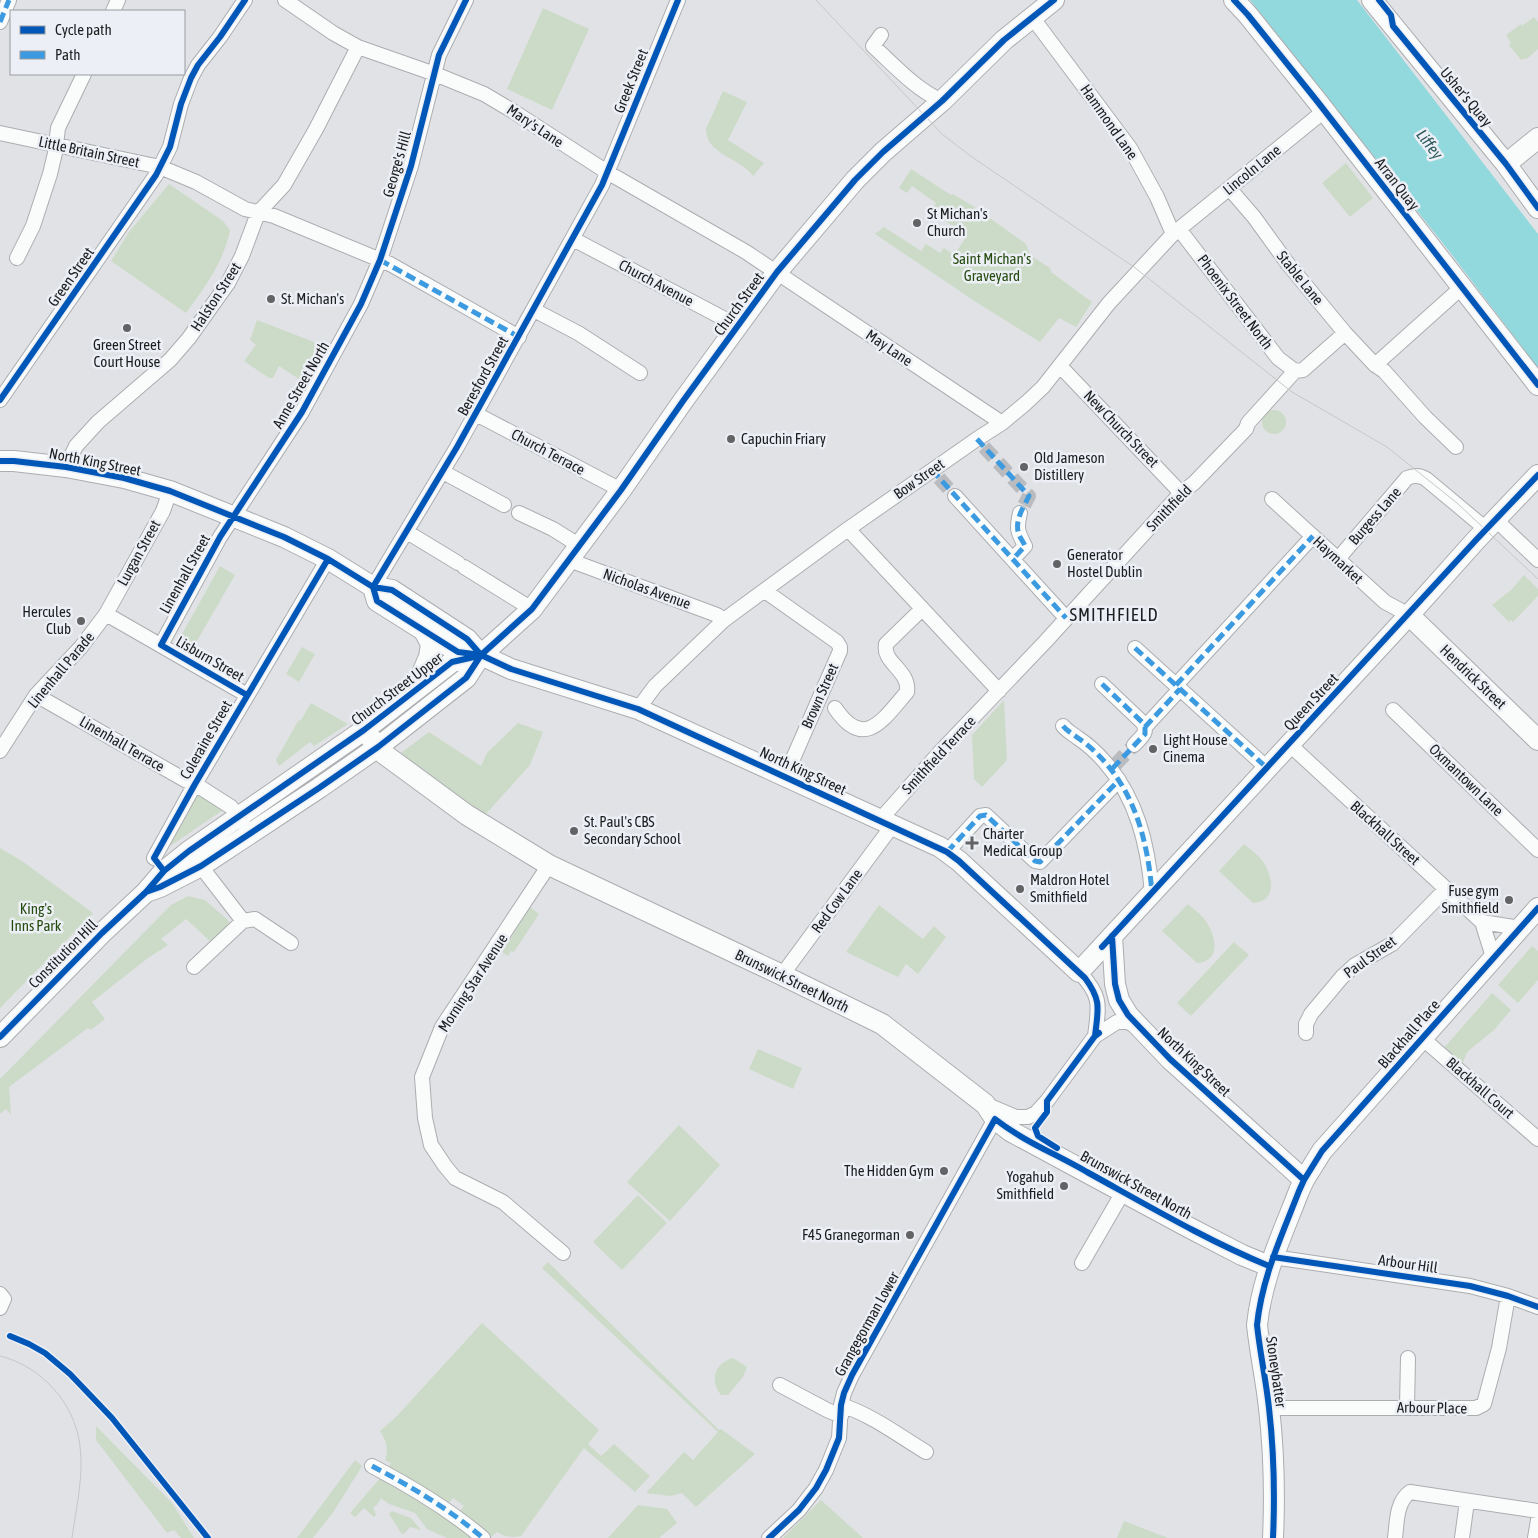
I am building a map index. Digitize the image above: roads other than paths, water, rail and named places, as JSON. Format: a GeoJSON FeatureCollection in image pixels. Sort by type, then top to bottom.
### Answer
{"type":"FeatureCollection","features":[{"type":"Feature","properties":{"kind":"main road","name":"Church Street"},"geometry":{"type":"LineString","coordinates":[[481,655],[532,609],[621,490],[777,272],[855,180],[883,152],[942,101],[1036,11],[1054,0]]}},
{"type":"Feature","properties":{"kind":"main road","name":"Arran Quay"},"geometry":{"type":"LineString","coordinates":[[1234,0],[1324,111],[1538,385]]}},
{"type":"Feature","properties":{"kind":"main road","name":"Usher's Quay"},"geometry":{"type":"LineString","coordinates":[[1372,0],[1506,164],[1538,208]]}},
{"type":"Feature","properties":{"kind":"main road"},"geometry":{"type":"LineString","coordinates":[[1506,164],[1538,138]]}},
{"type":"Feature","properties":{"kind":"main road","name":"North King Street"},"geometry":{"type":"LineString","coordinates":[[0,461],[66,467],[124,478],[170,492],[284,537],[328,559],[373,587],[392,590],[467,639],[481,655]]}},
{"type":"Feature","properties":{"kind":"main road","name":"Queen Street"},"geometry":{"type":"LineString","coordinates":[[1079,972],[1538,475]]}},
{"type":"Feature","properties":{"kind":"main road","name":"North King Street"},"geometry":{"type":"LineString","coordinates":[[373,587],[377,601],[425,633],[458,652],[481,655],[511,669],[638,708],[947,852],[1079,972]]}},
{"type":"Feature","properties":{"kind":"main road","name":"Hendrick Street"},"geometry":{"type":"LineString","coordinates":[[1408,615],[1538,740]]}},
{"type":"Feature","properties":{"kind":"main road"},"geometry":{"type":"LineString","coordinates":[[414,690],[429,657],[431,644],[425,633]]}},
{"type":"Feature","properties":{"kind":"main road","name":"Church Street Upper"},"geometry":{"type":"LineString","coordinates":[[195,858],[238,817],[364,730],[452,662],[481,655]]}},
{"type":"Feature","properties":{"kind":"main road","name":"Church Street Upper"},"geometry":{"type":"LineString","coordinates":[[146,892],[164,871],[251,834],[378,747],[466,678],[481,655]]}},
{"type":"Feature","properties":{"kind":"main road","name":"Brunswick Street North"},"geometry":{"type":"LineString","coordinates":[[364,730],[384,754],[467,815],[549,865],[882,1024],[990,1112],[1010,1131],[1188,1228],[1242,1255],[1271,1262]]}},
{"type":"Feature","properties":{"kind":"main road","name":"Constitution Hill"},"geometry":{"type":"LineString","coordinates":[[0,1037],[102,933],[146,892]]}},
{"type":"Feature","properties":{"kind":"main road","name":"Blackhall Place"},"geometry":{"type":"LineString","coordinates":[[1304,1180],[1322,1151],[1538,908]]}},
{"type":"Feature","properties":{"kind":"main road","name":"North King Street"},"geometry":{"type":"LineString","coordinates":[[1112,936],[1115,984],[1119,1000],[1128,1015],[1170,1059],[1304,1180]]}},
{"type":"Feature","properties":{"kind":"main road","name":"Stoneybatter"},"geometry":{"type":"LineString","coordinates":[[1273,1538],[1275,1484],[1269,1408],[1257,1325],[1271,1262],[1304,1180]]}},
{"type":"Feature","properties":{"kind":"street"},"geometry":{"type":"LineString","coordinates":[[0,22],[8,0]]}},
{"type":"Feature","properties":{"kind":"street","name":"Green Street"},"geometry":{"type":"LineString","coordinates":[[0,400],[131,212],[160,167],[170,147],[181,104],[198,66],[245,0]]}},
{"type":"Feature","properties":{"kind":"street","name":"Mary's Lane"},"geometry":{"type":"LineString","coordinates":[[285,0],[333,33],[358,47],[435,74],[491,98],[607,172],[746,252],[777,272]]}},
{"type":"Feature","properties":{"kind":"street","name":"George's Hill"},"geometry":{"type":"LineString","coordinates":[[380,260],[412,166],[439,55],[466,0]]}},
{"type":"Feature","properties":{"kind":"street","name":"Greek Street"},"geometry":{"type":"LineString","coordinates":[[607,172],[678,0]]}},
{"type":"Feature","properties":{"kind":"street","name":"Hammond Lane"},"geometry":{"type":"LineString","coordinates":[[1036,11],[1130,148],[1176,232]]}},
{"type":"Feature","properties":{"kind":"street"},"geometry":{"type":"LineString","coordinates":[[881,35],[872,46],[930,96],[942,101]]}},
{"type":"Feature","properties":{"kind":"street","name":"Halston Street"},"geometry":{"type":"LineString","coordinates":[[66,467],[76,446],[98,422],[170,360],[189,338],[228,283],[242,256],[258,213],[284,185],[316,129],[358,47]]}},
{"type":"Feature","properties":{"kind":"street"},"geometry":{"type":"LineString","coordinates":[[17,258],[33,226],[50,174],[58,128],[84,75]]}},
{"type":"Feature","properties":{"kind":"street","name":"Lincoln Lane"},"geometry":{"type":"LineString","coordinates":[[1176,232],[1324,111]]}},
{"type":"Feature","properties":{"kind":"street","name":"Little Britain Street"},"geometry":{"type":"LineString","coordinates":[[0,133],[160,167],[196,182],[245,209],[274,216],[380,260],[520,337]]}},
{"type":"Feature","properties":{"kind":"street","name":"Beresford Street"},"geometry":{"type":"LineString","coordinates":[[373,587],[443,472],[520,337],[607,172]]}},
{"type":"Feature","properties":{"kind":"street","name":"Stable Lane"},"geometry":{"type":"LineString","coordinates":[[1229,188],[1345,333],[1456,447]]}},
{"type":"Feature","properties":{"kind":"street","name":"Bow Street"},"geometry":{"type":"LineString","coordinates":[[638,708],[655,686],[724,620],[848,529],[980,443],[1043,387],[1100,314],[1176,232]]}},
{"type":"Feature","properties":{"kind":"street","name":"Phoenix Street North"},"geometry":{"type":"LineString","coordinates":[[1176,232],[1278,358],[1295,371]]}},
{"type":"Feature","properties":{"kind":"street","name":"Church Avenue"},"geometry":{"type":"LineString","coordinates":[[573,239],[738,326]]}},
{"type":"Feature","properties":{"kind":"street","name":"Anne Street North"},"geometry":{"type":"LineString","coordinates":[[233,517],[302,412],[361,304],[380,260]]}},
{"type":"Feature","properties":{"kind":"street","name":"May Lane"},"geometry":{"type":"LineString","coordinates":[[777,272],[1002,423]]}},
{"type":"Feature","properties":{"kind":"street"},"geometry":{"type":"LineString","coordinates":[[1375,365],[1461,288]]}},
{"type":"Feature","properties":{"kind":"street"},"geometry":{"type":"LineString","coordinates":[[534,310],[578,333],[640,373]]}},
{"type":"Feature","properties":{"kind":"street","name":"Smithfield"},"geometry":{"type":"LineString","coordinates":[[999,691],[1181,493],[1246,429],[1248,423],[1295,371],[1303,370],[1345,333]]}},
{"type":"Feature","properties":{"kind":"street","name":"New Church Street"},"geometry":{"type":"LineString","coordinates":[[1060,366],[1181,493]]}},
{"type":"Feature","properties":{"kind":"street","name":"Church Terrace"},"geometry":{"type":"LineString","coordinates":[[476,414],[621,490]]}},
{"type":"Feature","properties":{"kind":"street"},"geometry":{"type":"LineString","coordinates":[[443,472],[504,505]]}},
{"type":"Feature","properties":{"kind":"street","name":"Burgess Lane"},"geometry":{"type":"LineString","coordinates":[[1338,559],[1407,478],[1413,476],[1426,478],[1491,524]]}},
{"type":"Feature","properties":{"kind":"street","name":"Lurgan Street"},"geometry":{"type":"LineString","coordinates":[[106,614],[163,511],[170,492]]}},
{"type":"Feature","properties":{"kind":"street"},"geometry":{"type":"LineString","coordinates":[[955,496],[1066,618]]}},
{"type":"Feature","properties":{"kind":"street","name":"Haymarket"},"geometry":{"type":"LineString","coordinates":[[1272,499],[1385,602],[1408,615]]}},
{"type":"Feature","properties":{"kind":"street","name":"Nicholas Avenue"},"geometry":{"type":"LineString","coordinates":[[519,513],[553,530],[574,553],[717,615],[724,620]]}},
{"type":"Feature","properties":{"kind":"street"},"geometry":{"type":"LineString","coordinates":[[1013,559],[1025,546],[1019,535],[1020,513]]}},
{"type":"Feature","properties":{"kind":"street","name":"Linenhall Street"},"geometry":{"type":"LineString","coordinates":[[161,645],[220,537],[233,517]]}},
{"type":"Feature","properties":{"kind":"street"},"geometry":{"type":"LineString","coordinates":[[1491,524],[1538,560]]}},
{"type":"Feature","properties":{"kind":"street"},"geometry":{"type":"LineString","coordinates":[[848,529],[999,691]]}},
{"type":"Feature","properties":{"kind":"street"},"geometry":{"type":"LineString","coordinates":[[407,532],[532,609]]}},
{"type":"Feature","properties":{"kind":"street"},"geometry":{"type":"LineString","coordinates":[[1134,745],[1178,687],[1312,536]]}},
{"type":"Feature","properties":{"kind":"street","name":"Coleraine Street"},"geometry":{"type":"LineString","coordinates":[[154,858],[195,784],[328,559]]}},
{"type":"Feature","properties":{"kind":"street","name":"Brown Street"},"geometry":{"type":"LineString","coordinates":[[765,591],[837,642],[840,647],[840,652],[785,776]]}},
{"type":"Feature","properties":{"kind":"street"},"geometry":{"type":"LineString","coordinates":[[835,708],[849,726],[857,729],[874,727],[907,692],[906,678],[888,656],[885,650],[886,644],[922,609]]}},
{"type":"Feature","properties":{"kind":"street","name":"Lisburn Street"},"geometry":{"type":"LineString","coordinates":[[106,614],[247,695]]}},
{"type":"Feature","properties":{"kind":"street","name":"Linenhall Parade"},"geometry":{"type":"LineString","coordinates":[[0,751],[36,695],[82,647],[106,614]]}},
{"type":"Feature","properties":{"kind":"street"},"geometry":{"type":"LineString","coordinates":[[1135,648],[1267,768]]}},
{"type":"Feature","properties":{"kind":"street"},"geometry":{"type":"LineString","coordinates":[[1102,684],[1143,723],[1145,730]]}},
{"type":"Feature","properties":{"kind":"street","name":"Smithfield Terrace"},"geometry":{"type":"LineString","coordinates":[[886,823],[940,752],[999,691]]}},
{"type":"Feature","properties":{"kind":"street","name":"Linenhall Terrace"},"geometry":{"type":"LineString","coordinates":[[36,695],[195,784],[231,807],[251,834]]}},
{"type":"Feature","properties":{"kind":"street","name":"Oxmantown Lane"},"geometry":{"type":"LineString","coordinates":[[1393,710],[1538,850]]}},
{"type":"Feature","properties":{"kind":"street"},"geometry":{"type":"LineString","coordinates":[[1063,726],[1115,772],[1126,790],[1143,834],[1149,860],[1152,893]]}},
{"type":"Feature","properties":{"kind":"street","name":"Blackhall Street"},"geometry":{"type":"LineString","coordinates":[[1289,744],[1482,922]]}},
{"type":"Feature","properties":{"kind":"street"},"geometry":{"type":"LineString","coordinates":[[947,852],[980,816],[986,815],[1035,860],[1040,862],[1115,772]]}},
{"type":"Feature","properties":{"kind":"street","name":"Red Cow Lane"},"geometry":{"type":"LineString","coordinates":[[782,975],[886,823]]}},
{"type":"Feature","properties":{"kind":"street"},"geometry":{"type":"LineString","coordinates":[[195,858],[243,920]]}},
{"type":"Feature","properties":{"kind":"street","name":"Morning Star Avenue"},"geometry":{"type":"LineString","coordinates":[[549,865],[442,1027],[422,1077],[425,1118],[431,1145],[445,1166],[455,1178],[503,1202],[563,1252]]}},
{"type":"Feature","properties":{"kind":"street","name":"Paul Street"},"geometry":{"type":"LineString","coordinates":[[1306,1033],[1306,1024],[1310,1014],[1342,977],[1356,965],[1392,944],[1446,889]]}},
{"type":"Feature","properties":{"kind":"street"},"geometry":{"type":"LineString","coordinates":[[194,967],[243,920],[255,919],[291,943]]}},
{"type":"Feature","properties":{"kind":"street"},"geometry":{"type":"LineString","coordinates":[[1493,957],[1482,922],[1520,928]]}},
{"type":"Feature","properties":{"kind":"street"},"geometry":{"type":"LineString","coordinates":[[1079,972],[1091,986],[1099,1004],[1094,1036]]}},
{"type":"Feature","properties":{"kind":"street"},"geometry":{"type":"LineString","coordinates":[[990,1112],[1016,1117],[1028,1117],[1036,1113],[1094,1036],[1117,1022],[1127,1022],[1138,1026]]}},
{"type":"Feature","properties":{"kind":"street","name":"Blackhall Court"},"geometry":{"type":"LineString","coordinates":[[1422,1038],[1538,1139]]}},
{"type":"Feature","properties":{"kind":"street","name":"Grangegorman Lower"},"geometry":{"type":"LineString","coordinates":[[769,1538],[799,1510],[816,1488],[826,1470],[838,1438],[844,1393],[852,1374],[990,1112]]}},
{"type":"Feature","properties":{"kind":"street"},"geometry":{"type":"LineString","coordinates":[[1082,1263],[1123,1192]]}},
{"type":"Feature","properties":{"kind":"street","name":"Arbour Hill"},"geometry":{"type":"LineString","coordinates":[[1271,1262],[1462,1284],[1508,1296],[1538,1307]]}},
{"type":"Feature","properties":{"kind":"street"},"geometry":{"type":"LineString","coordinates":[[0,1294],[4,1298],[0,1308]]}},
{"type":"Feature","properties":{"kind":"street","name":"Arbour Place"},"geometry":{"type":"LineString","coordinates":[[1269,1408],[1476,1408],[1481,1406],[1484,1404],[1499,1348],[1508,1296]]}},
{"type":"Feature","properties":{"kind":"street"},"geometry":{"type":"LineString","coordinates":[[1408,1358],[1408,1407]]}},
{"type":"Feature","properties":{"kind":"street"},"geometry":{"type":"LineString","coordinates":[[780,1385],[827,1410],[856,1410],[926,1452]]}},
{"type":"Feature","properties":{"kind":"street"},"geometry":{"type":"LineString","coordinates":[[372,1466],[415,1489],[443,1507],[483,1538]]}},
{"type":"Feature","properties":{"kind":"street"},"geometry":{"type":"LineString","coordinates":[[1395,1538],[1398,1515],[1405,1496],[1410,1492],[1538,1511]]}},
{"type":"Feature","properties":{"kind":"street"},"geometry":{"type":"LineString","coordinates":[[1462,1538],[1467,1501]]}},
{"type":"Feature","properties":{"kind":"street"},"geometry":{"type":"LineString","coordinates":[[1535,1538],[1538,1520]]}},
{"type":"Feature","properties":{"kind":"water","name":"Liffey"},"geometry":{"type":"Polygon","coordinates":[[[1250,0],[1357,0],[1538,234],[1538,368],[1449,251],[1250,0]]]}},
{"type":"Feature","properties":{"kind":"tunnel"},"geometry":{"type":"LineString","coordinates":[[984,447],[1029,496],[1020,513]]}},
{"type":"Feature","properties":{"kind":"tunnel"},"geometry":{"type":"LineString","coordinates":[[939,478],[955,496]]}},
{"type":"Feature","properties":{"kind":"tunnel"},"geometry":{"type":"LineString","coordinates":[[1115,765],[1134,745]]}},
{"type":"Feature","properties":{"kind":"tram line"},"geometry":{"type":"LineString","coordinates":[[816,0],[942,134],[972,157],[1134,267],[1292,392],[1387,447],[1457,503],[1538,579]]}},
{"type":"Feature","properties":{"kind":"tram line"},"geometry":{"type":"LineString","coordinates":[[0,1356],[29,1368],[54,1389],[71,1415],[77,1430],[81,1469],[72,1538]]}},
{"type":"Feature","properties":{"kind":"place","name":"St Michan's Church"},"geometry":{"type":"Point","coordinates":[917,223]}},
{"type":"Feature","properties":{"kind":"place","name":"St. Michan's"},"geometry":{"type":"Point","coordinates":[271,299]}},
{"type":"Feature","properties":{"kind":"place","name":"Green Street Court House"},"geometry":{"type":"Point","coordinates":[127,328]}},
{"type":"Feature","properties":{"kind":"place","name":"Capuchin Friary"},"geometry":{"type":"Point","coordinates":[731,439]}},
{"type":"Feature","properties":{"kind":"place","name":"Old Jameson Distillery"},"geometry":{"type":"Point","coordinates":[1024,467]}},
{"type":"Feature","properties":{"kind":"place","name":"Generator Hostel Dublin"},"geometry":{"type":"Point","coordinates":[1057,564]}},
{"type":"Feature","properties":{"kind":"place","name":"Hercules Club"},"geometry":{"type":"Point","coordinates":[81,621]}},
{"type":"Feature","properties":{"kind":"place","name":"Light House Cinema"},"geometry":{"type":"Point","coordinates":[1153,749]}},
{"type":"Feature","properties":{"kind":"place","name":"St. Paul's CBS Secondary School"},"geometry":{"type":"Point","coordinates":[574,831]}},
{"type":"Feature","properties":{"kind":"place","name":"Charter Medical Group"},"geometry":{"type":"Point","coordinates":[972,843]}},
{"type":"Feature","properties":{"kind":"place","name":"Maldron Hotel Smithfield"},"geometry":{"type":"Point","coordinates":[1020,889]}},
{"type":"Feature","properties":{"kind":"place","name":"Fuse gym Smithfield"},"geometry":{"type":"Point","coordinates":[1509,900]}},
{"type":"Feature","properties":{"kind":"place","name":"The Hidden Gym"},"geometry":{"type":"Point","coordinates":[944,1171]}},
{"type":"Feature","properties":{"kind":"place","name":"Yogahub Smithfield"},"geometry":{"type":"Point","coordinates":[1064,1186]}},
{"type":"Feature","properties":{"kind":"place","name":"F45 Granegorman"},"geometry":{"type":"Point","coordinates":[910,1235]}},
{"type":"Feature","properties":{"kind":"district","name":"SMITHFIELD"},"geometry":{"type":"Point","coordinates":[1114,615]}},
{"type":"Feature","properties":{"kind":"park label","name":"Saint Michan's Graveyard"},"geometry":{"type":"Point","coordinates":[992,268]}},
{"type":"Feature","properties":{"kind":"park label","name":"King's Inns Park"},"geometry":{"type":"Point","coordinates":[36,918]}}]}
